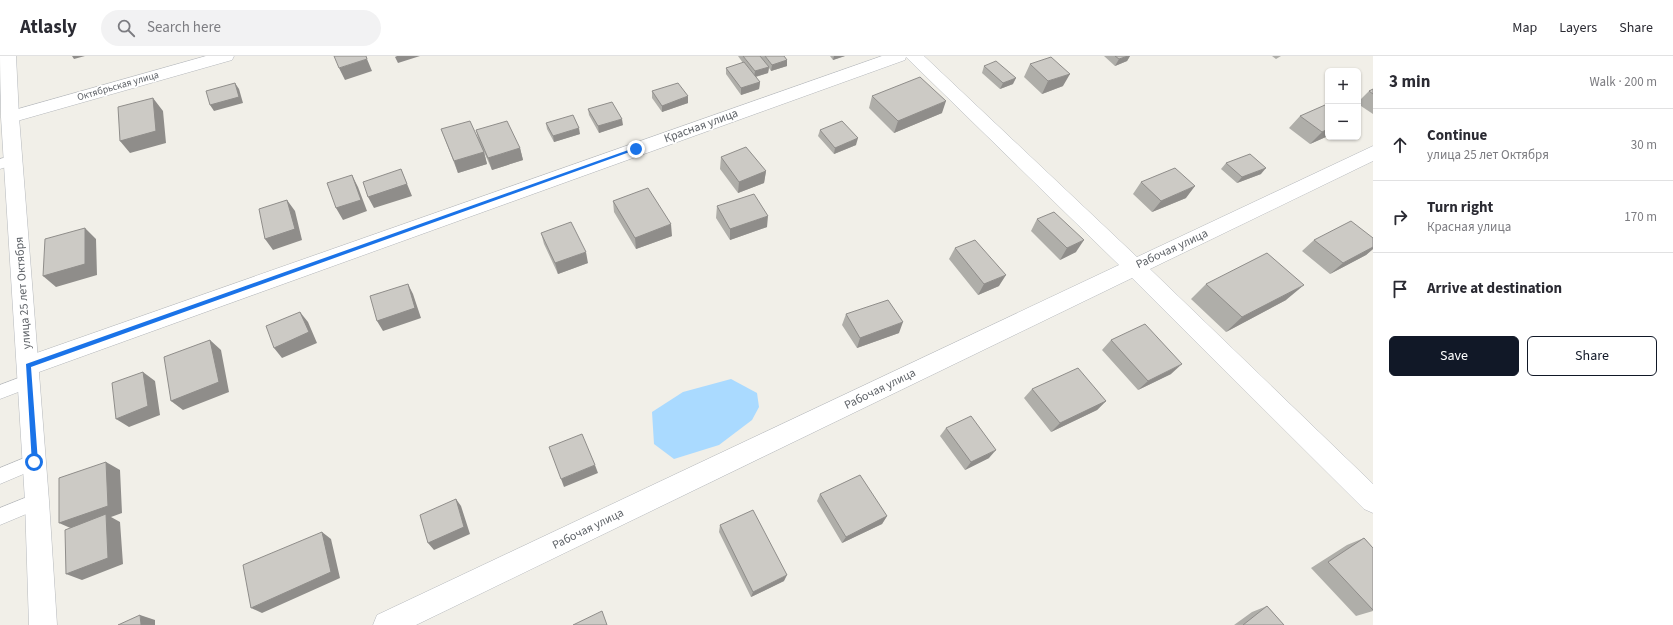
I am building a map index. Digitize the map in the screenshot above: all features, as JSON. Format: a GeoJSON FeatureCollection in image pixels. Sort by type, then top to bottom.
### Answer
{"type":"FeatureCollection","features":[{"type":"Feature","properties":{"kind":"street","name":"улица 25 лет Октября"},"geometry":{"type":"LineString","coordinates":[[8,56],[10,117],[7,162],[28,373],[37,501],[43,625]]}},
{"type":"Feature","properties":{"kind":"street","name":"Октябрьская улица"},"geometry":{"type":"LineString","coordinates":[[10,117],[226,56]]}},
{"type":"Feature","properties":{"kind":"street","name":"Красная улица"},"geometry":{"type":"LineString","coordinates":[[28,373],[899,56]]}},
{"type":"Feature","properties":{"kind":"street"},"geometry":{"type":"LineString","coordinates":[[914,56],[1134,267],[1373,501]]}},
{"type":"Feature","properties":{"kind":"street","name":"Рабочая улица"},"geometry":{"type":"LineString","coordinates":[[387,625],[1373,154]]}},
{"type":"Feature","properties":{"kind":"lane"},"geometry":{"type":"LineString","coordinates":[[0,392],[28,373]]}},
{"type":"Feature","properties":{"kind":"lane"},"geometry":{"type":"LineString","coordinates":[[0,476],[34,462]]}},
{"type":"Feature","properties":{"kind":"lane"},"geometry":{"type":"LineString","coordinates":[[0,516],[37,501]]}},
{"type":"Feature","properties":{"kind":"water"},"geometry":{"type":"Polygon","coordinates":[[[731,379],[757,393],[759,407],[752,420],[719,445],[674,459],[654,444],[652,412],[683,392],[731,379]]]}},
{"type":"Feature","properties":{"kind":"building"},"geometry":{"type":"Polygon","coordinates":[[[334,56],[366,56],[367,59],[339,68],[334,56]]]}},
{"type":"Feature","properties":{"kind":"building"},"geometry":{"type":"Polygon","coordinates":[[[743,56],[760,56],[769,67],[755,71],[743,56]]]}},
{"type":"Feature","properties":{"kind":"building"},"geometry":{"type":"Polygon","coordinates":[[[765,56],[784,56],[787,60],[772,65],[765,56]]]}},
{"type":"Feature","properties":{"kind":"building"},"geometry":{"type":"Polygon","coordinates":[[[1115,56],[1128,56],[1119,59],[1115,56]]]}},
{"type":"Feature","properties":{"kind":"building"},"geometry":{"type":"Polygon","coordinates":[[[1051,57],[1070,74],[1048,81],[1030,64],[1051,57]]]}},
{"type":"Feature","properties":{"kind":"building"},"geometry":{"type":"Polygon","coordinates":[[[996,61],[1016,78],[1003,83],[984,66],[996,61]]]}},
{"type":"Feature","properties":{"kind":"building"},"geometry":{"type":"Polygon","coordinates":[[[744,62],[760,82],[741,88],[726,68],[744,62]]]}},
{"type":"Feature","properties":{"kind":"building"},"geometry":{"type":"Polygon","coordinates":[[[920,77],[946,101],[898,121],[872,96],[920,77]]]}},
{"type":"Feature","properties":{"kind":"building"},"geometry":{"type":"Polygon","coordinates":[[[235,83],[239,97],[210,105],[206,91],[235,83]]]}},
{"type":"Feature","properties":{"kind":"building"},"geometry":{"type":"Polygon","coordinates":[[[678,83],[688,96],[662,106],[652,91],[678,83]]]}},
{"type":"Feature","properties":{"kind":"building"},"geometry":{"type":"Polygon","coordinates":[[[153,98],[156,131],[120,141],[118,107],[153,98]]]}},
{"type":"Feature","properties":{"kind":"building"},"geometry":{"type":"Polygon","coordinates":[[[612,102],[622,119],[598,126],[588,109],[612,102]]]}},
{"type":"Feature","properties":{"kind":"building"},"geometry":{"type":"Polygon","coordinates":[[[1325,105],[1325,130],[1322,132],[1300,116],[1325,105]]]}},
{"type":"Feature","properties":{"kind":"building"},"geometry":{"type":"Polygon","coordinates":[[[573,115],[579,128],[553,136],[546,123],[573,115]]]}},
{"type":"Feature","properties":{"kind":"building"},"geometry":{"type":"Polygon","coordinates":[[[470,121],[484,152],[454,161],[441,129],[470,121]]]}},
{"type":"Feature","properties":{"kind":"building"},"geometry":{"type":"Polygon","coordinates":[[[507,121],[520,148],[488,158],[476,130],[507,121]]]}},
{"type":"Feature","properties":{"kind":"building"},"geometry":{"type":"Polygon","coordinates":[[[842,121],[858,138],[835,148],[820,130],[842,121]]]}},
{"type":"Feature","properties":{"kind":"building"},"geometry":{"type":"Polygon","coordinates":[[[746,147],[766,171],[739,182],[721,157],[746,147]]]}},
{"type":"Feature","properties":{"kind":"building"},"geometry":{"type":"Polygon","coordinates":[[[1250,154],[1266,168],[1242,177],[1226,163],[1250,154]]]}},
{"type":"Feature","properties":{"kind":"building"},"geometry":{"type":"Polygon","coordinates":[[[1175,168],[1195,186],[1161,201],[1141,182],[1175,168]]]}},
{"type":"Feature","properties":{"kind":"building"},"geometry":{"type":"Polygon","coordinates":[[[401,169],[407,184],[368,197],[363,182],[401,169]]]}},
{"type":"Feature","properties":{"kind":"building"},"geometry":{"type":"Polygon","coordinates":[[[352,175],[361,200],[336,208],[327,183],[352,175]]]}},
{"type":"Feature","properties":{"kind":"building"},"geometry":{"type":"Polygon","coordinates":[[[648,188],[671,224],[635,238],[613,201],[648,188]]]}},
{"type":"Feature","properties":{"kind":"building"},"geometry":{"type":"Polygon","coordinates":[[[754,194],[768,216],[730,229],[717,206],[754,194]]]}},
{"type":"Feature","properties":{"kind":"building"},"geometry":{"type":"Polygon","coordinates":[[[287,200],[295,229],[265,239],[259,209],[287,200]]]}},
{"type":"Feature","properties":{"kind":"building"},"geometry":{"type":"Polygon","coordinates":[[[1054,212],[1084,240],[1067,248],[1037,219],[1054,212]]]}},
{"type":"Feature","properties":{"kind":"building"},"geometry":{"type":"Polygon","coordinates":[[[1351,221],[1373,238],[1373,247],[1343,263],[1314,240],[1351,221]]]}},
{"type":"Feature","properties":{"kind":"building"},"geometry":{"type":"Polygon","coordinates":[[[571,222],[586,252],[555,263],[541,233],[571,222]]]}},
{"type":"Feature","properties":{"kind":"building"},"geometry":{"type":"Polygon","coordinates":[[[85,228],[85,264],[43,276],[45,239],[85,228]]]}},
{"type":"Feature","properties":{"kind":"building"},"geometry":{"type":"Polygon","coordinates":[[[975,240],[1006,275],[984,284],[955,248],[975,240]]]}},
{"type":"Feature","properties":{"kind":"building"},"geometry":{"type":"Polygon","coordinates":[[[1267,253],[1304,285],[1242,317],[1206,284],[1267,253]]]}},
{"type":"Feature","properties":{"kind":"building"},"geometry":{"type":"Polygon","coordinates":[[[408,284],[415,308],[377,321],[370,296],[408,284]]]}},
{"type":"Feature","properties":{"kind":"building"},"geometry":{"type":"Polygon","coordinates":[[[888,300],[903,322],[860,338],[846,314],[888,300]]]}},
{"type":"Feature","properties":{"kind":"building"},"geometry":{"type":"Polygon","coordinates":[[[300,312],[309,332],[274,348],[266,326],[300,312]]]}},
{"type":"Feature","properties":{"kind":"building"},"geometry":{"type":"Polygon","coordinates":[[[1145,324],[1182,364],[1148,381],[1111,340],[1145,324]]]}},
{"type":"Feature","properties":{"kind":"building"},"geometry":{"type":"Polygon","coordinates":[[[210,340],[219,382],[171,401],[164,357],[210,340]]]}},
{"type":"Feature","properties":{"kind":"building"},"geometry":{"type":"Polygon","coordinates":[[[1078,368],[1106,401],[1060,423],[1032,389],[1078,368]]]}},
{"type":"Feature","properties":{"kind":"building"},"geometry":{"type":"Polygon","coordinates":[[[143,372],[148,406],[116,419],[112,383],[143,372]]]}},
{"type":"Feature","properties":{"kind":"building"},"geometry":{"type":"Polygon","coordinates":[[[971,416],[996,450],[971,462],[946,428],[971,416]]]}},
{"type":"Feature","properties":{"kind":"building"},"geometry":{"type":"Polygon","coordinates":[[[582,434],[595,465],[561,479],[549,447],[582,434]]]}},
{"type":"Feature","properties":{"kind":"building"},"geometry":{"type":"Polygon","coordinates":[[[106,462],[108,506],[59,523],[59,478],[106,462]]]}},
{"type":"Feature","properties":{"kind":"building"},"geometry":{"type":"Polygon","coordinates":[[[860,475],[887,516],[846,537],[820,494],[860,475]]]}},
{"type":"Feature","properties":{"kind":"building"},"geometry":{"type":"Polygon","coordinates":[[[456,499],[464,527],[428,543],[420,515],[456,499]]]}},
{"type":"Feature","properties":{"kind":"building"},"geometry":{"type":"Polygon","coordinates":[[[753,510],[787,575],[753,592],[720,525],[753,510]]]}},
{"type":"Feature","properties":{"kind":"building"},"geometry":{"type":"Polygon","coordinates":[[[106,514],[108,558],[66,574],[65,530],[106,514]]]}},
{"type":"Feature","properties":{"kind":"building"},"geometry":{"type":"Polygon","coordinates":[[[322,532],[331,572],[251,608],[243,565],[322,532]]]}},
{"type":"Feature","properties":{"kind":"building"},"geometry":{"type":"Polygon","coordinates":[[[1364,538],[1373,548],[1373,610],[1328,562],[1364,538]]]}},
{"type":"Feature","properties":{"kind":"building"},"geometry":{"type":"Polygon","coordinates":[[[1267,606],[1284,625],[1243,625],[1267,606]]]}},
{"type":"Feature","properties":{"kind":"building"},"geometry":{"type":"Polygon","coordinates":[[[602,611],[607,625],[573,625],[602,611]]]}},
{"type":"Feature","properties":{"kind":"building"},"geometry":{"type":"Polygon","coordinates":[[[140,615],[141,625],[118,625],[140,615]]]}},
{"type":"Feature","properties":{"kind":"route"},"geometry":{"type":"LineString","coordinates":[[34,462],[28,366],[551,178],[636,149]]}}]}
